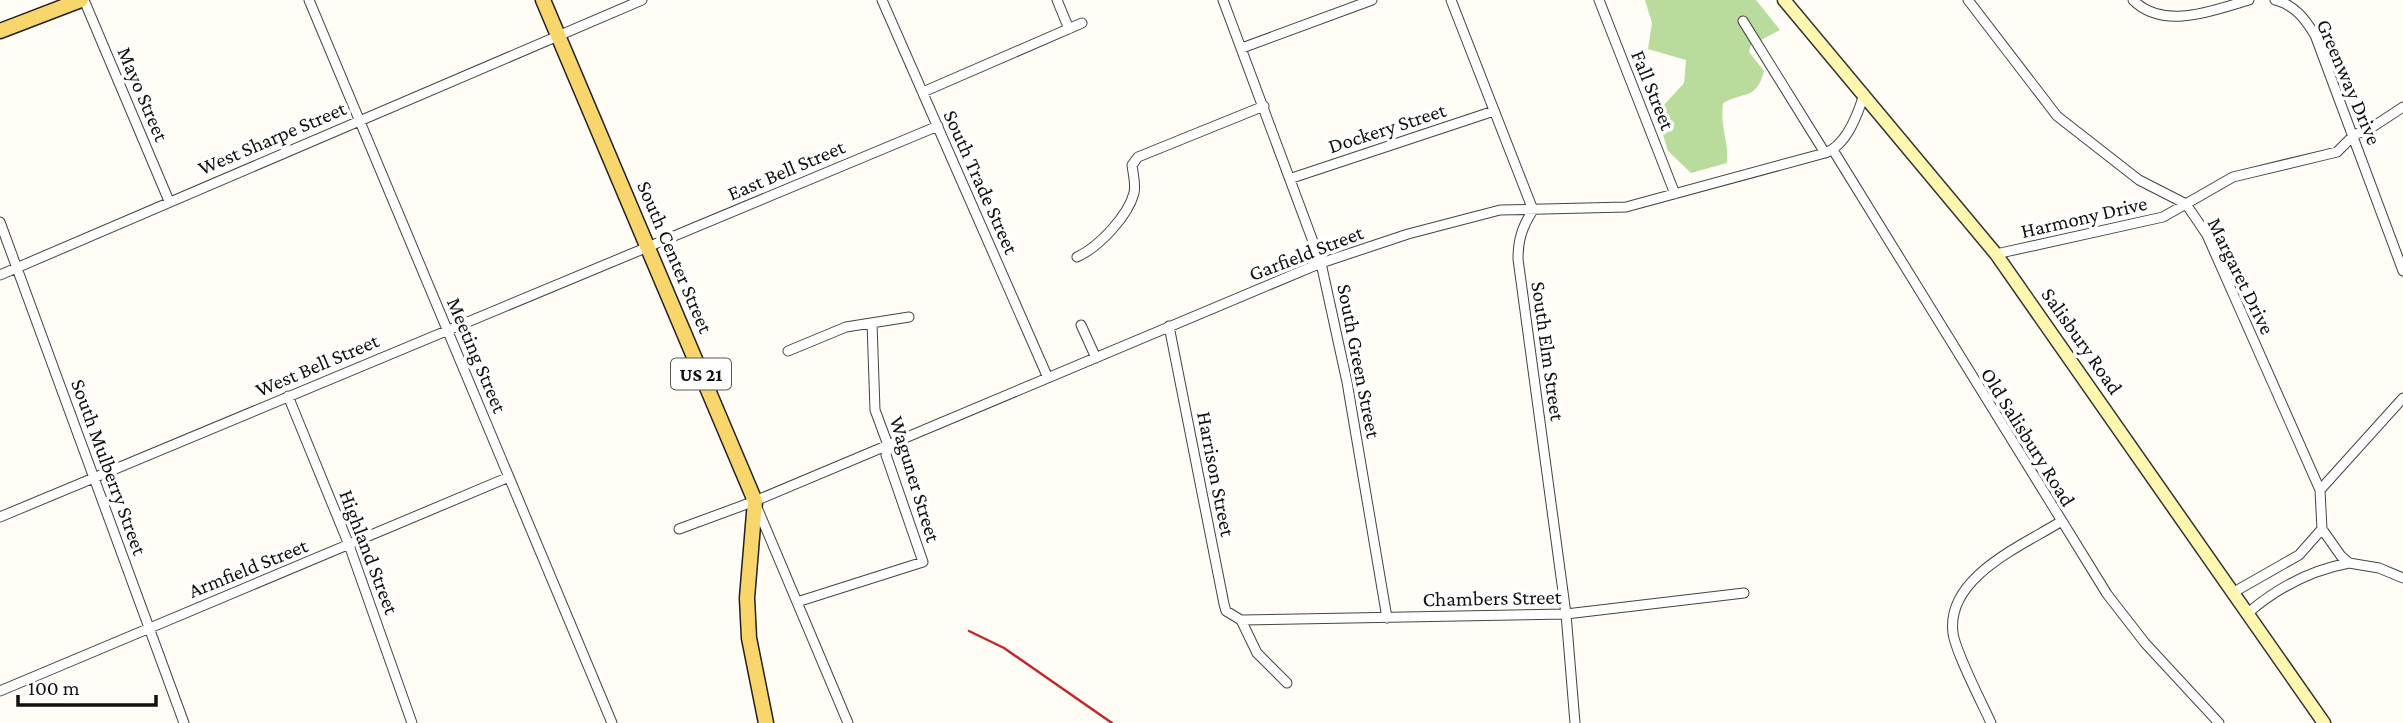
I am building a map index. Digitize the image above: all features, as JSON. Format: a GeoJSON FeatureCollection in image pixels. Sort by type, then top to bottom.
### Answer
{"type":"FeatureCollection","features":[{"type":"Feature","properties":{"kind":"main road"},"geometry":{"type":"LineString","coordinates":[[0,31],[83,0]]}},
{"type":"Feature","properties":{"kind":"main road","name":"South Center Street"},"geometry":{"type":"LineString","coordinates":[[543,0],[755,502]]}},
{"type":"Feature","properties":{"kind":"main road","name":"US 21"},"geometry":{"type":"LineString","coordinates":[[755,502],[747,598],[749,638],[766,723]]}},
{"type":"Feature","properties":{"kind":"street","name":"Mayo Street"},"geometry":{"type":"LineString","coordinates":[[83,0],[169,201]]}},
{"type":"Feature","properties":{"kind":"street","name":"Meeting Street"},"geometry":{"type":"LineString","coordinates":[[309,0],[612,723]]}},
{"type":"Feature","properties":{"kind":"street","name":"West Sharpe Street"},"geometry":{"type":"LineString","coordinates":[[0,275],[642,0]]}},
{"type":"Feature","properties":{"kind":"street","name":"South Trade Street"},"geometry":{"type":"LineString","coordinates":[[882,0],[1048,377]]}},
{"type":"Feature","properties":{"kind":"street"},"geometry":{"type":"LineString","coordinates":[[1057,0],[1069,29]]}},
{"type":"Feature","properties":{"kind":"street","name":"South Green Street"},"geometry":{"type":"LineString","coordinates":[[1223,0],[1292,178],[1321,263],[1347,382],[1387,618]]}},
{"type":"Feature","properties":{"kind":"street"},"geometry":{"type":"LineString","coordinates":[[1242,48],[1372,0]]}},
{"type":"Feature","properties":{"kind":"street"},"geometry":{"type":"LineString","coordinates":[[1451,0],[1533,210]]}},
{"type":"Feature","properties":{"kind":"street","name":"Fall Street"},"geometry":{"type":"LineString","coordinates":[[1599,0],[1675,194]]}},
{"type":"Feature","properties":{"kind":"street","name":"Margaret Drive"},"geometry":{"type":"LineString","coordinates":[[1968,0],[2057,116],[2139,180],[2186,204],[2207,235],[2320,490],[2322,529]]}},
{"type":"Feature","properties":{"kind":"street"},"geometry":{"type":"LineString","coordinates":[[2133,0],[2157,15],[2175,16],[2194,15],[2249,0]]}},
{"type":"Feature","properties":{"kind":"street","name":"Greenway Drive"},"geometry":{"type":"LineString","coordinates":[[2275,0],[2290,5],[2305,18],[2314,33],[2403,271]]}},
{"type":"Feature","properties":{"kind":"street","name":"Salisbury Road"},"geometry":{"type":"LineString","coordinates":[[1788,1],[1996,254],[2324,723]]}},
{"type":"Feature","properties":{"kind":"street","name":"Old Salisbury Road"},"geometry":{"type":"LineString","coordinates":[[1743,21],[1829,152],[2060,522],[2127,621],[2219,723]]}},
{"type":"Feature","properties":{"kind":"street"},"geometry":{"type":"LineString","coordinates":[[923,92],[1082,23]]}},
{"type":"Feature","properties":{"kind":"street"},"geometry":{"type":"LineString","coordinates":[[1829,152],[1857,115],[1864,94]]}},
{"type":"Feature","properties":{"kind":"street"},"geometry":{"type":"LineString","coordinates":[[1077,257],[1099,245],[1131,200],[1135,190],[1132,165],[1138,157],[1264,106]]}},
{"type":"Feature","properties":{"kind":"street","name":"Harmony Drive"},"geometry":{"type":"LineString","coordinates":[[1996,254],[2162,217],[2233,177],[2337,152],[2354,135],[2371,128],[2403,107]]}},
{"type":"Feature","properties":{"kind":"street","name":"Dockery Street"},"geometry":{"type":"LineString","coordinates":[[1292,178],[1494,111]]}},
{"type":"Feature","properties":{"kind":"street","name":"East Bell Street"},"geometry":{"type":"LineString","coordinates":[[648,247],[938,126]]}},
{"type":"Feature","properties":{"kind":"street","name":"Garfield Street"},"geometry":{"type":"LineString","coordinates":[[679,529],[755,502],[1321,263],[1408,234],[1500,210],[1611,209],[1829,152]]}},
{"type":"Feature","properties":{"kind":"street","name":"South Elm Street"},"geometry":{"type":"LineString","coordinates":[[1533,210],[1523,225],[1518,259],[1566,614],[1575,723]]}},
{"type":"Feature","properties":{"kind":"street","name":"South Mulberry Street"},"geometry":{"type":"LineString","coordinates":[[0,222],[184,723]]}},
{"type":"Feature","properties":{"kind":"street","name":"West Bell Street"},"geometry":{"type":"LineString","coordinates":[[0,517],[648,247]]}},
{"type":"Feature","properties":{"kind":"street"},"geometry":{"type":"LineString","coordinates":[[788,351],[846,327],[909,317]]}},
{"type":"Feature","properties":{"kind":"street","name":"Waguner Street"},"geometry":{"type":"LineString","coordinates":[[797,602],[923,562],[886,455],[888,445],[875,410],[872,323]]}},
{"type":"Feature","properties":{"kind":"street"},"geometry":{"type":"LineString","coordinates":[[1080,325],[1096,358]]}},
{"type":"Feature","properties":{"kind":"street","name":"Harrison Street"},"geometry":{"type":"LineString","coordinates":[[1169,326],[1226,611],[1241,621],[1257,653],[1287,683]]}},
{"type":"Feature","properties":{"kind":"street","name":"Highland Street"},"geometry":{"type":"LineString","coordinates":[[288,396],[349,545],[412,723]]}},
{"type":"Feature","properties":{"kind":"street"},"geometry":{"type":"LineString","coordinates":[[2320,490],[2403,398]]}},
{"type":"Feature","properties":{"kind":"street","name":"Armfield Street"},"geometry":{"type":"LineString","coordinates":[[0,691],[509,477]]}},
{"type":"Feature","properties":{"kind":"street","name":"South Center Street"},"geometry":{"type":"LineString","coordinates":[[755,502],[848,723]]}},
{"type":"Feature","properties":{"kind":"street"},"geometry":{"type":"LineString","coordinates":[[1991,723],[1953,634],[1957,607],[1978,572],[2060,522]]}},
{"type":"Feature","properties":{"kind":"street"},"geometry":{"type":"LineString","coordinates":[[2234,592],[2299,555],[2322,529],[2332,547],[2349,563]]}},
{"type":"Feature","properties":{"kind":"street"},"geometry":{"type":"LineString","coordinates":[[2248,613],[2268,597],[2316,570],[2349,563],[2379,568],[2403,578]]}},
{"type":"Feature","properties":{"kind":"street","name":"Chambers Street"},"geometry":{"type":"LineString","coordinates":[[1241,621],[1566,614],[1744,593]]}},
{"type":"Feature","properties":{"kind":"green space"},"geometry":{"type":"Polygon","coordinates":[[[1645,0],[1756,0],[1780,30],[1751,45],[1749,52],[1764,71],[1754,91],[1723,103],[1727,163],[1691,173],[1668,151],[1658,118],[1664,105],[1684,83],[1686,60],[1648,49],[1652,23],[1645,0]]]}},
{"type":"Feature","properties":{"kind":"railway"},"geometry":{"type":"LineString","coordinates":[[969,631],[1004,648],[1112,723]]}}]}
